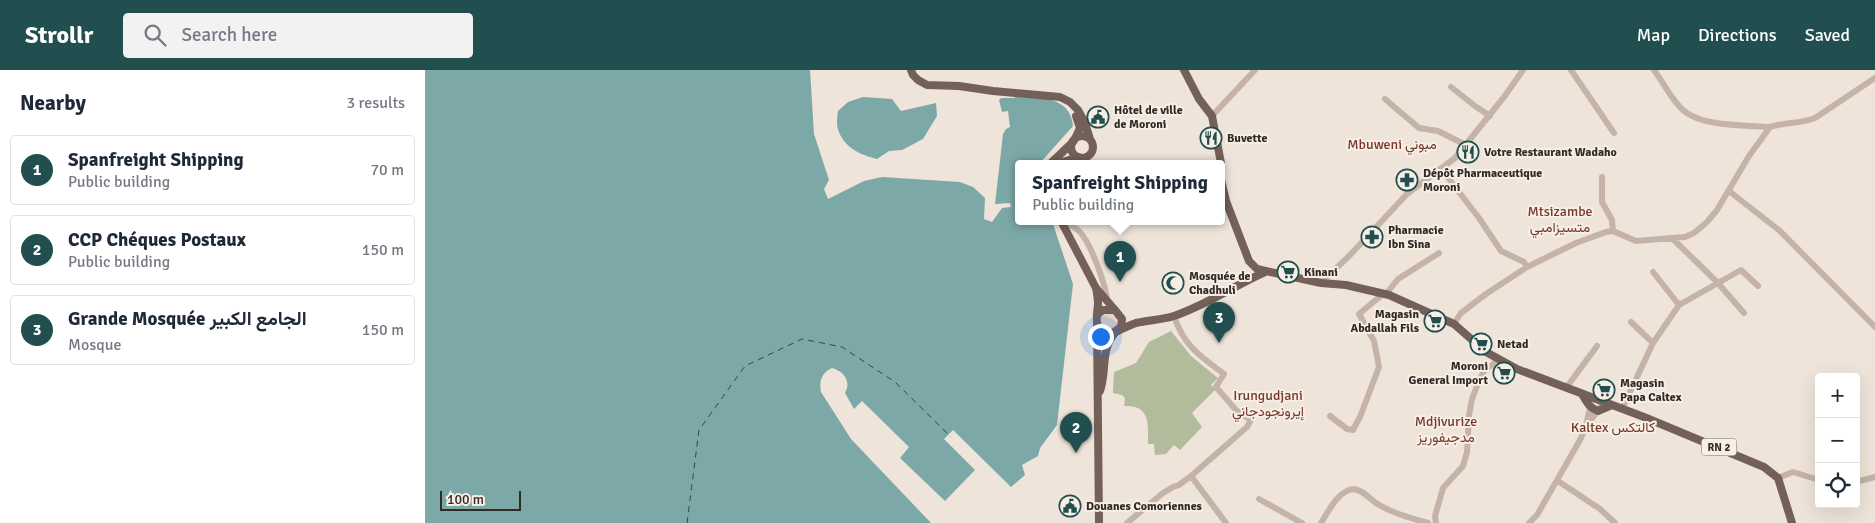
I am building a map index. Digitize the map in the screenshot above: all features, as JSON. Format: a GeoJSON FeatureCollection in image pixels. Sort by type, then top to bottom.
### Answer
{"type":"FeatureCollection","features":[{"type":"Feature","properties":{"kind":"main road"},"geometry":{"type":"LineString","coordinates":[[911,70],[913,75],[918,74],[921,83],[927,85],[959,86],[1049,97],[1067,104],[1077,118],[1080,128],[1074,140],[1054,160]]}},
{"type":"Feature","properties":{"kind":"main road"},"geometry":{"type":"LineString","coordinates":[[1184,70],[1199,99],[1212,116],[1220,160]]}},
{"type":"Feature","properties":{"kind":"main road"},"geometry":{"type":"LineString","coordinates":[[1049,97],[1054,95],[1060,97],[1075,106],[1085,123],[1093,145],[1091,152],[1086,157],[1069,160]]}},
{"type":"Feature","properties":{"kind":"main road"},"geometry":{"type":"LineString","coordinates":[[1074,140],[1084,136],[1090,139]]}},
{"type":"Feature","properties":{"kind":"main road"},"geometry":{"type":"LineString","coordinates":[[1074,140],[1073,151],[1079,157]]}},
{"type":"Feature","properties":{"kind":"main road"},"geometry":{"type":"LineString","coordinates":[[1225,194],[1252,265],[1246,280]]}},
{"type":"Feature","properties":{"kind":"main road"},"geometry":{"type":"LineString","coordinates":[[1063,225],[1096,288],[1118,312],[1122,323],[1109,341],[1105,353],[1102,384],[1098,396]]}},
{"type":"Feature","properties":{"kind":"main road","name":"RN 2"},"geometry":{"type":"LineString","coordinates":[[1252,265],[1265,272],[1321,283],[1346,285],[1385,294],[1454,324],[1486,352],[1517,369],[1694,437],[1764,467],[1778,478]]}},
{"type":"Feature","properties":{"kind":"main road"},"geometry":{"type":"LineString","coordinates":[[1097,328],[1103,333],[1111,334],[1138,323],[1153,322],[1174,316],[1213,299],[1246,280],[1265,272]]}},
{"type":"Feature","properties":{"kind":"main road"},"geometry":{"type":"LineString","coordinates":[[1096,288],[1099,523]]}},
{"type":"Feature","properties":{"kind":"main road"},"geometry":{"type":"LineString","coordinates":[[1097,315],[1107,308],[1138,323]]}},
{"type":"Feature","properties":{"kind":"main road"},"geometry":{"type":"LineString","coordinates":[[1583,394],[1590,407],[1598,411],[1612,406]]}},
{"type":"Feature","properties":{"kind":"main road"},"geometry":{"type":"LineString","coordinates":[[1778,478],[1792,523]]}},
{"type":"Feature","properties":{"kind":"street"},"geometry":{"type":"LineString","coordinates":[[1212,116],[1255,70]]}},
{"type":"Feature","properties":{"kind":"street"},"geometry":{"type":"LineString","coordinates":[[1321,283],[1407,194],[1442,170],[1455,158],[1490,116],[1523,70]]}},
{"type":"Feature","properties":{"kind":"street"},"geometry":{"type":"LineString","coordinates":[[1571,70],[1613,133]]}},
{"type":"Feature","properties":{"kind":"street"},"geometry":{"type":"LineString","coordinates":[[1654,70],[1685,112],[1713,122],[1771,127],[1815,118],[1875,78]]}},
{"type":"Feature","properties":{"kind":"street"},"geometry":{"type":"LineString","coordinates":[[1451,87],[1490,116]]}},
{"type":"Feature","properties":{"kind":"street"},"geometry":{"type":"LineString","coordinates":[[1385,99],[1419,128],[1438,131],[1466,145]]}},
{"type":"Feature","properties":{"kind":"street"},"geometry":{"type":"LineString","coordinates":[[1454,324],[1469,305],[1527,267],[1576,243],[1613,231],[1636,241],[1685,237],[1700,230],[1717,210],[1749,156],[1771,127]]}},
{"type":"Feature","properties":{"kind":"street"},"geometry":{"type":"LineString","coordinates":[[1442,170],[1479,218],[1501,251],[1524,262],[1527,267]]}},
{"type":"Feature","properties":{"kind":"street"},"geometry":{"type":"LineString","coordinates":[[1602,177],[1603,202],[1612,220],[1613,231]]}},
{"type":"Feature","properties":{"kind":"street"},"geometry":{"type":"LineString","coordinates":[[1729,191],[1781,231],[1875,327]]}},
{"type":"Feature","properties":{"kind":"street"},"geometry":{"type":"LineString","coordinates":[[1069,225],[1081,234],[1097,265],[1107,290],[1107,301]]}},
{"type":"Feature","properties":{"kind":"street"},"geometry":{"type":"LineString","coordinates":[[1672,238],[1717,282],[1744,313]]}},
{"type":"Feature","properties":{"kind":"street"},"geometry":{"type":"LineString","coordinates":[[1330,416],[1353,430],[1360,418],[1376,378],[1379,362],[1374,340],[1359,314],[1385,294],[1398,279],[1439,253]]}},
{"type":"Feature","properties":{"kind":"street"},"geometry":{"type":"LineString","coordinates":[[1622,409],[1653,343],[1679,305],[1741,270],[1758,286]]}},
{"type":"Feature","properties":{"kind":"street"},"geometry":{"type":"LineString","coordinates":[[1653,272],[1679,305]]}},
{"type":"Feature","properties":{"kind":"street"},"geometry":{"type":"LineString","coordinates":[[1127,523],[1163,493],[1191,476],[1247,427],[1251,420],[1237,410],[1216,387],[1224,374],[1193,351],[1177,325],[1174,316]]}},
{"type":"Feature","properties":{"kind":"street"},"geometry":{"type":"LineString","coordinates":[[1631,322],[1653,343]]}},
{"type":"Feature","properties":{"kind":"street"},"geometry":{"type":"LineString","coordinates":[[1566,388],[1597,346]]}},
{"type":"Feature","properties":{"kind":"street"},"geometry":{"type":"LineString","coordinates":[[1435,523],[1435,516],[1443,488],[1463,466],[1467,452],[1472,399],[1484,371],[1498,360]]}},
{"type":"Feature","properties":{"kind":"street"},"geometry":{"type":"LineString","coordinates":[[1585,429],[1592,398]]}},
{"type":"Feature","properties":{"kind":"street"},"geometry":{"type":"LineString","coordinates":[[1529,523],[1537,516],[1602,402]]}},
{"type":"Feature","properties":{"kind":"street"},"geometry":{"type":"LineString","coordinates":[[1778,478],[1793,472],[1815,479]]}},
{"type":"Feature","properties":{"kind":"street"},"geometry":{"type":"LineString","coordinates":[[1191,476],[1226,523]]}},
{"type":"Feature","properties":{"kind":"street"},"geometry":{"type":"LineString","coordinates":[[1860,481],[1875,477]]}},
{"type":"Feature","properties":{"kind":"street"},"geometry":{"type":"LineString","coordinates":[[1558,481],[1599,509],[1615,523]]}},
{"type":"Feature","properties":{"kind":"street"},"geometry":{"type":"LineString","coordinates":[[1321,523],[1339,498],[1348,490],[1354,489],[1361,491],[1383,507],[1428,523]]}},
{"type":"Feature","properties":{"kind":"street"},"geometry":{"type":"LineString","coordinates":[[1259,498],[1301,523]]}},
{"type":"Feature","properties":{"kind":"green space"},"geometry":{"type":"Polygon","coordinates":[[[1171,331],[1191,356],[1218,378],[1211,385],[1215,390],[1192,413],[1202,427],[1180,450],[1174,445],[1166,454],[1155,455],[1154,444],[1148,444],[1148,423],[1143,412],[1133,407],[1124,406],[1125,398],[1122,395],[1113,393],[1114,372],[1136,363],[1149,342],[1171,331]]]}},
{"type":"Feature","properties":{"kind":"shaded area"},"geometry":{"type":"Polygon","coordinates":[[[1109,312],[1115,315],[1118,321],[1115,327],[1109,330],[1103,327],[1100,321],[1103,315],[1109,312]]]}},
{"type":"Feature","properties":{"kind":"water"},"geometry":{"type":"Polygon","coordinates":[[[425,70],[810,70],[814,134],[829,180],[824,189],[828,199],[864,181],[882,177],[960,182],[973,187],[985,198],[984,219],[992,222],[1002,208],[1011,207],[1010,203],[995,204],[1003,134],[1010,127],[1008,111],[1002,112],[999,100],[1001,98],[1014,98],[1019,95],[1045,98],[1061,104],[1067,109],[1073,126],[1043,160],[1015,160],[1015,225],[1053,225],[1073,284],[1057,425],[1040,448],[1038,456],[1022,465],[1025,475],[1011,487],[953,430],[944,439],[975,470],[945,501],[900,458],[909,447],[862,401],[854,409],[845,393],[847,381],[845,377],[840,371],[832,368],[825,372],[822,378],[821,392],[851,439],[931,523],[425,523],[425,70]]]}},
{"type":"Feature","properties":{"kind":"water"},"geometry":{"type":"Polygon","coordinates":[[[863,97],[892,99],[901,111],[936,103],[937,116],[923,139],[902,150],[889,151],[877,159],[849,147],[837,127],[838,111],[848,102],[863,97]]]}},
{"type":"Feature","properties":{"kind":"ferry route"},"geometry":{"type":"LineString","coordinates":[[687,523],[699,430],[745,366],[802,339],[842,347],[895,382],[951,437]]}},
{"type":"Feature","properties":{"kind":"place","name":"Hôtel de ville de Moroni"},"geometry":{"type":"Point","coordinates":[1098,117]}},
{"type":"Feature","properties":{"kind":"place","name":"Buvette"},"geometry":{"type":"Point","coordinates":[1211,138]}},
{"type":"Feature","properties":{"kind":"place","name":"Votre Restaurant Wadaho"},"geometry":{"type":"Point","coordinates":[1468,152]}},
{"type":"Feature","properties":{"kind":"place","name":"Dépôt Pharmaceutique Moroni"},"geometry":{"type":"Point","coordinates":[1407,180]}},
{"type":"Feature","properties":{"kind":"place","name":"Pharmacie Ibn Sina"},"geometry":{"type":"Point","coordinates":[1372,237]}},
{"type":"Feature","properties":{"kind":"place","name":"Kinani"},"geometry":{"type":"Point","coordinates":[1288,272]}},
{"type":"Feature","properties":{"kind":"place","name":"Spanfreight Shipping"},"geometry":{"type":"Point","coordinates":[1120,282]}},
{"type":"Feature","properties":{"kind":"place","name":"Mosquée de Chadhuli"},"geometry":{"type":"Point","coordinates":[1173,283]}},
{"type":"Feature","properties":{"kind":"place","name":"Magasin Abdallah Fils"},"geometry":{"type":"Point","coordinates":[1435,321]}},
{"type":"Feature","properties":{"kind":"place","name":"Grande Mosquée الجامع الكبير"},"geometry":{"type":"Point","coordinates":[1219,343]}},
{"type":"Feature","properties":{"kind":"place","name":"Netad"},"geometry":{"type":"Point","coordinates":[1481,344]}},
{"type":"Feature","properties":{"kind":"place","name":"Moroni General Import"},"geometry":{"type":"Point","coordinates":[1504,373]}},
{"type":"Feature","properties":{"kind":"place","name":"Magasin Papa Caltex"},"geometry":{"type":"Point","coordinates":[1604,390]}},
{"type":"Feature","properties":{"kind":"place","name":"CCP Chéques Postaux"},"geometry":{"type":"Point","coordinates":[1076,453]}},
{"type":"Feature","properties":{"kind":"place","name":"Douanes Comoriennes"},"geometry":{"type":"Point","coordinates":[1070,506]}},
{"type":"Feature","properties":{"kind":"district","name":"Mbuweni مبوني"},"geometry":{"type":"Point","coordinates":[1392,144]}},
{"type":"Feature","properties":{"kind":"district","name":"Mtsizambe متسيزامبي"},"geometry":{"type":"Point","coordinates":[1560,220]}},
{"type":"Feature","properties":{"kind":"district","name":"Irungudjani إيرونجودجاني"},"geometry":{"type":"Point","coordinates":[1268,404]}},
{"type":"Feature","properties":{"kind":"district","name":"Kaltex كالتكس"},"geometry":{"type":"Point","coordinates":[1613,427]}},
{"type":"Feature","properties":{"kind":"district","name":"Mdjivurize مدجيفوريز"},"geometry":{"type":"Point","coordinates":[1446,430]}}]}
